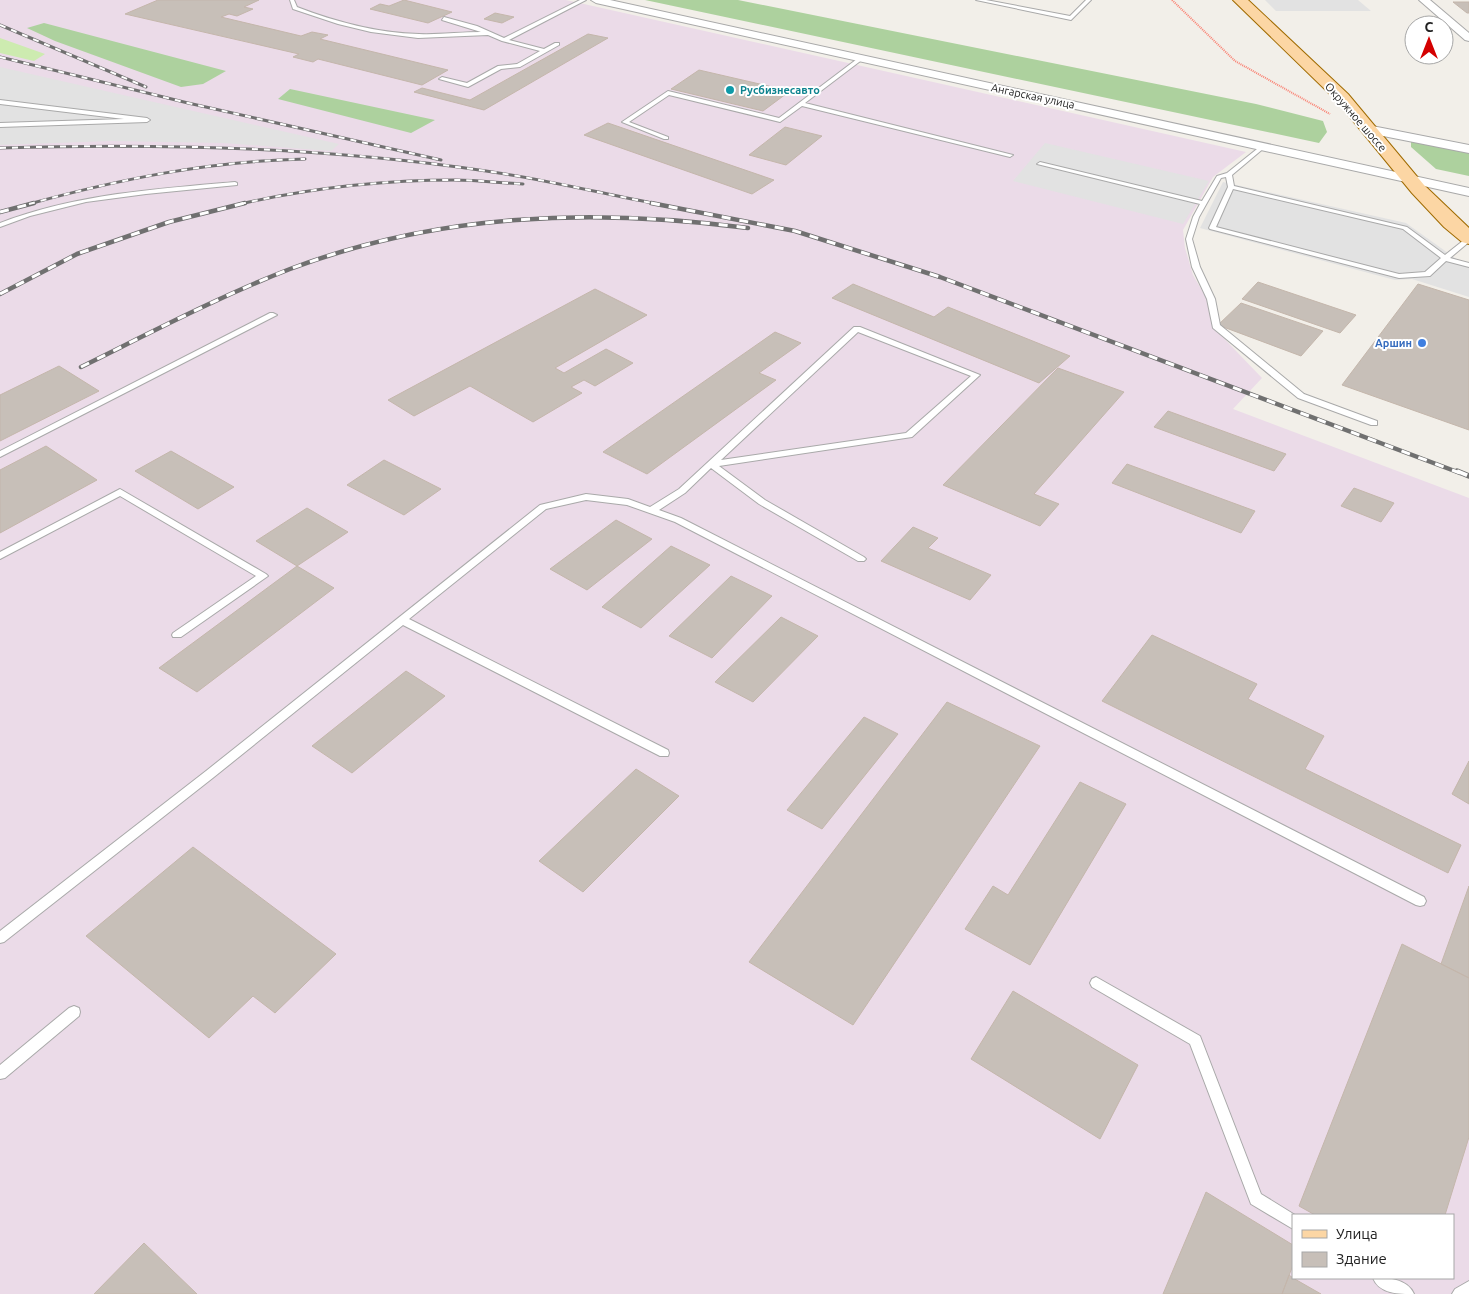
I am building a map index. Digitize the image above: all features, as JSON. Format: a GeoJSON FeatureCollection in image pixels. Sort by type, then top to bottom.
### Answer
{"type":"FeatureCollection","features":[{"type":"Feature","properties":{"kind":"main road","name":"Окружное шоссе"},"geometry":{"type":"LineString","coordinates":[[1240,0],[1312,67],[1342,98],[1408,179],[1453,226],[1469,238]]}},
{"type":"Feature","properties":{"kind":"street","name":"Ангарская улица"},"geometry":{"type":"LineString","coordinates":[[596,0],[1469,192]]}},
{"type":"Feature","properties":{"kind":"street"},"geometry":{"type":"LineString","coordinates":[[1424,0],[1469,38]]}},
{"type":"Feature","properties":{"kind":"street"},"geometry":{"type":"LineString","coordinates":[[1367,129],[1469,149]]}},
{"type":"Feature","properties":{"kind":"lane"},"geometry":{"type":"LineString","coordinates":[[292,0],[295,8],[320,19],[388,33],[420,36],[488,33]]}},
{"type":"Feature","properties":{"kind":"lane"},"geometry":{"type":"LineString","coordinates":[[504,40],[584,0]]}},
{"type":"Feature","properties":{"kind":"lane"},"geometry":{"type":"LineString","coordinates":[[978,0],[1071,18],[1090,0]]}},
{"type":"Feature","properties":{"kind":"lane"},"geometry":{"type":"LineString","coordinates":[[444,19],[475,27],[504,40],[545,51]]}},
{"type":"Feature","properties":{"kind":"lane"},"geometry":{"type":"LineString","coordinates":[[442,79],[468,85],[500,67],[518,66],[557,44]]}},
{"type":"Feature","properties":{"kind":"lane"},"geometry":{"type":"LineString","coordinates":[[666,138],[625,122],[668,93],[780,120],[862,58]]}},
{"type":"Feature","properties":{"kind":"lane"},"geometry":{"type":"LineString","coordinates":[[0,102],[147,120],[0,125]]}},
{"type":"Feature","properties":{"kind":"lane"},"geometry":{"type":"LineString","coordinates":[[801,104],[1010,155]]}},
{"type":"Feature","properties":{"kind":"lane"},"geometry":{"type":"LineString","coordinates":[[1262,147],[1229,174],[1219,177],[1196,217],[1189,239],[1196,267],[1211,299],[1216,326],[1301,396],[1374,423]]}},
{"type":"Feature","properties":{"kind":"lane"},"geometry":{"type":"LineString","coordinates":[[1040,164],[1204,203]]}},
{"type":"Feature","properties":{"kind":"lane"},"geometry":{"type":"LineString","coordinates":[[1229,174],[1231,188],[1212,228],[1399,276],[1427,274],[1469,238]]}},
{"type":"Feature","properties":{"kind":"lane"},"geometry":{"type":"LineString","coordinates":[[0,225],[47,209],[80,201],[146,192],[235,184]]}},
{"type":"Feature","properties":{"kind":"lane"},"geometry":{"type":"LineString","coordinates":[[1231,188],[1405,228],[1446,259],[1469,265]]}},
{"type":"Feature","properties":{"kind":"lane"},"geometry":{"type":"LineString","coordinates":[[0,454],[272,315]]}},
{"type":"Feature","properties":{"kind":"lane"},"geometry":{"type":"LineString","coordinates":[[652,510],[682,491],[711,464],[857,330],[976,375],[910,435],[711,464]]}},
{"type":"Feature","properties":{"kind":"lane"},"geometry":{"type":"LineString","coordinates":[[711,464],[762,502],[861,559]]}},
{"type":"Feature","properties":{"kind":"lane"},"geometry":{"type":"LineString","coordinates":[[0,556],[120,492],[263,576],[177,635]]}},
{"type":"Feature","properties":{"kind":"lane"},"geometry":{"type":"LineString","coordinates":[[0,938],[543,507],[586,497],[628,502],[696,529],[1420,900]]}},
{"type":"Feature","properties":{"kind":"lane"},"geometry":{"type":"LineString","coordinates":[[402,620],[664,753]]}},
{"type":"Feature","properties":{"kind":"lane"},"geometry":{"type":"LineString","coordinates":[[1096,983],[1195,1040],[1256,1199],[1292,1221]]}},
{"type":"Feature","properties":{"kind":"lane"},"geometry":{"type":"LineString","coordinates":[[0,1073],[74,1012]]}},
{"type":"Feature","properties":{"kind":"lane"},"geometry":{"type":"LineString","coordinates":[[1382,1279],[1406,1294]]}},
{"type":"Feature","properties":{"kind":"lane"},"geometry":{"type":"LineString","coordinates":[[1460,1294],[1469,1289]]}},
{"type":"Feature","properties":{"kind":"path"},"geometry":{"type":"LineString","coordinates":[[1172,0],[1235,61],[1331,115]]}},
{"type":"Feature","properties":{"kind":"shaded area"},"geometry":{"type":"Polygon","coordinates":[[[0,0],[566,0],[1246,152],[1213,177],[1183,230],[1185,248],[1193,275],[1212,308],[1214,328],[1262,378],[1233,409],[1469,498],[1469,1294],[0,1294],[0,0]]]}},
{"type":"Feature","properties":{"kind":"shaded area"},"geometry":{"type":"Polygon","coordinates":[[[1265,0],[1358,0],[1371,11],[1276,11],[1265,0]]]}},
{"type":"Feature","properties":{"kind":"shaded area"},"geometry":{"type":"Polygon","coordinates":[[[0,67],[339,144],[331,151],[223,143],[111,141],[0,145],[0,67]]]}},
{"type":"Feature","properties":{"kind":"shaded area"},"geometry":{"type":"Polygon","coordinates":[[[1045,143],[1209,181],[1183,224],[1013,181],[1045,143]]]}},
{"type":"Feature","properties":{"kind":"shaded area"},"geometry":{"type":"Polygon","coordinates":[[[1223,182],[1406,223],[1469,268],[1469,297],[1412,279],[1395,280],[1200,228],[1223,182]]]}},
{"type":"Feature","properties":{"kind":"green space"},"geometry":{"type":"Polygon","coordinates":[[[645,0],[738,0],[1256,104],[1323,121],[1327,132],[1319,143],[645,0]]]}},
{"type":"Feature","properties":{"kind":"green space"},"geometry":{"type":"Polygon","coordinates":[[[44,23],[226,71],[203,84],[181,87],[55,41],[27,28],[44,23]]]}},
{"type":"Feature","properties":{"kind":"green space"},"geometry":{"type":"Polygon","coordinates":[[[0,38],[45,54],[34,61],[0,53],[0,38]]]}},
{"type":"Feature","properties":{"kind":"green space"},"geometry":{"type":"Polygon","coordinates":[[[290,89],[435,120],[411,133],[278,99],[290,89]]]}},
{"type":"Feature","properties":{"kind":"green space"},"geometry":{"type":"Polygon","coordinates":[[[1411,139],[1469,151],[1469,176],[1436,169],[1411,147],[1411,139]]]}},
{"type":"Feature","properties":{"kind":"building"},"geometry":{"type":"Polygon","coordinates":[[[158,0],[259,0],[244,7],[253,9],[237,16],[229,14],[221,17],[301,36],[312,32],[328,35],[320,39],[448,70],[422,85],[318,59],[313,62],[293,57],[299,54],[125,14],[158,0]]]}},
{"type":"Feature","properties":{"kind":"building"},"geometry":{"type":"Polygon","coordinates":[[[404,0],[452,12],[428,23],[370,9],[380,4],[389,6],[404,0]]]}},
{"type":"Feature","properties":{"kind":"building"},"geometry":{"type":"Polygon","coordinates":[[[1453,2],[1469,2],[1469,13],[1467,13],[1453,2]]]}},
{"type":"Feature","properties":{"kind":"building"},"geometry":{"type":"Polygon","coordinates":[[[495,13],[514,17],[502,23],[484,19],[495,13]]]}},
{"type":"Feature","properties":{"kind":"building"},"geometry":{"type":"Polygon","coordinates":[[[588,34],[608,38],[484,110],[414,92],[422,88],[470,100],[588,34]]]}},
{"type":"Feature","properties":{"kind":"building","name":"Русбизнесавто"},"geometry":{"type":"Polygon","coordinates":[[[699,70],[790,91],[763,111],[671,89],[699,70]]]}},
{"type":"Feature","properties":{"kind":"building"},"geometry":{"type":"Polygon","coordinates":[[[608,123],[774,180],[752,194],[584,135],[608,123]]]}},
{"type":"Feature","properties":{"kind":"building"},"geometry":{"type":"Polygon","coordinates":[[[785,127],[822,136],[786,165],[749,155],[785,127]]]}},
{"type":"Feature","properties":{"kind":"building"},"geometry":{"type":"Polygon","coordinates":[[[1258,282],[1356,315],[1340,333],[1242,299],[1258,282]]]}},
{"type":"Feature","properties":{"kind":"building"},"geometry":{"type":"Polygon","coordinates":[[[853,284],[934,317],[948,307],[1070,356],[1039,383],[832,298],[853,284]]]}},
{"type":"Feature","properties":{"kind":"building","name":"Аршин"},"geometry":{"type":"Polygon","coordinates":[[[1418,284],[1469,300],[1469,430],[1342,385],[1418,284]]]}},
{"type":"Feature","properties":{"kind":"building"},"geometry":{"type":"Polygon","coordinates":[[[595,289],[647,315],[555,368],[564,373],[606,349],[633,363],[595,386],[584,380],[571,387],[582,393],[533,422],[470,386],[414,416],[388,400],[595,289]]]}},
{"type":"Feature","properties":{"kind":"building"},"geometry":{"type":"Polygon","coordinates":[[[1241,303],[1323,331],[1301,356],[1218,325],[1241,303]]]}},
{"type":"Feature","properties":{"kind":"building"},"geometry":{"type":"Polygon","coordinates":[[[775,332],[801,343],[759,373],[776,380],[647,474],[603,452],[775,332]]]}},
{"type":"Feature","properties":{"kind":"building"},"geometry":{"type":"Polygon","coordinates":[[[59,366],[99,391],[0,441],[0,395],[59,366]]]}},
{"type":"Feature","properties":{"kind":"building"},"geometry":{"type":"Polygon","coordinates":[[[1058,368],[1124,392],[1034,494],[1059,504],[1040,526],[943,485],[1058,368]]]}},
{"type":"Feature","properties":{"kind":"building"},"geometry":{"type":"Polygon","coordinates":[[[1168,411],[1286,454],[1274,471],[1154,427],[1168,411]]]}},
{"type":"Feature","properties":{"kind":"building"},"geometry":{"type":"Polygon","coordinates":[[[46,446],[97,480],[0,533],[0,470],[46,446]]]}},
{"type":"Feature","properties":{"kind":"building"},"geometry":{"type":"Polygon","coordinates":[[[171,451],[234,487],[198,509],[135,471],[171,451]]]}},
{"type":"Feature","properties":{"kind":"building"},"geometry":{"type":"Polygon","coordinates":[[[384,460],[441,489],[404,515],[347,485],[384,460]]]}},
{"type":"Feature","properties":{"kind":"building"},"geometry":{"type":"Polygon","coordinates":[[[1127,464],[1255,511],[1241,533],[1112,483],[1127,464]]]}},
{"type":"Feature","properties":{"kind":"building"},"geometry":{"type":"Polygon","coordinates":[[[1354,488],[1394,503],[1381,522],[1341,506],[1354,488]]]}},
{"type":"Feature","properties":{"kind":"building"},"geometry":{"type":"Polygon","coordinates":[[[307,508],[348,532],[297,566],[256,541],[307,508]]]}},
{"type":"Feature","properties":{"kind":"building"},"geometry":{"type":"Polygon","coordinates":[[[616,520],[652,539],[587,590],[550,569],[616,520]]]}},
{"type":"Feature","properties":{"kind":"building"},"geometry":{"type":"Polygon","coordinates":[[[913,527],[938,538],[928,548],[991,575],[970,600],[881,561],[913,527]]]}},
{"type":"Feature","properties":{"kind":"building"},"geometry":{"type":"Polygon","coordinates":[[[671,546],[710,565],[641,628],[602,607],[671,546]]]}},
{"type":"Feature","properties":{"kind":"building"},"geometry":{"type":"Polygon","coordinates":[[[297,566],[334,588],[197,692],[159,668],[297,566]]]}},
{"type":"Feature","properties":{"kind":"building"},"geometry":{"type":"Polygon","coordinates":[[[731,576],[772,596],[712,658],[669,636],[731,576]]]}},
{"type":"Feature","properties":{"kind":"building"},"geometry":{"type":"Polygon","coordinates":[[[781,617],[818,636],[753,702],[715,682],[781,617]]]}},
{"type":"Feature","properties":{"kind":"building"},"geometry":{"type":"Polygon","coordinates":[[[1152,635],[1257,684],[1248,699],[1324,736],[1305,769],[1461,845],[1448,873],[1102,701],[1152,635]]]}},
{"type":"Feature","properties":{"kind":"building"},"geometry":{"type":"Polygon","coordinates":[[[406,671],[445,696],[352,773],[312,746],[406,671]]]}},
{"type":"Feature","properties":{"kind":"building"},"geometry":{"type":"Polygon","coordinates":[[[947,702],[1040,746],[853,1025],[749,962],[947,702]]]}},
{"type":"Feature","properties":{"kind":"building"},"geometry":{"type":"Polygon","coordinates":[[[864,717],[898,734],[822,829],[787,810],[864,717]]]}},
{"type":"Feature","properties":{"kind":"building"},"geometry":{"type":"Polygon","coordinates":[[[1469,761],[1469,804],[1452,794],[1469,761]]]}},
{"type":"Feature","properties":{"kind":"building"},"geometry":{"type":"Polygon","coordinates":[[[636,769],[679,796],[583,892],[539,861],[636,769]]]}},
{"type":"Feature","properties":{"kind":"building"},"geometry":{"type":"Polygon","coordinates":[[[1080,782],[1126,804],[1030,965],[965,929],[993,886],[1008,895],[1080,782]]]}},
{"type":"Feature","properties":{"kind":"building"},"geometry":{"type":"Polygon","coordinates":[[[193,847],[336,954],[275,1013],[253,996],[209,1038],[86,936],[193,847]]]}},
{"type":"Feature","properties":{"kind":"building"},"geometry":{"type":"Polygon","coordinates":[[[1469,886],[1469,978],[1441,964],[1469,886]]]}},
{"type":"Feature","properties":{"kind":"building"},"geometry":{"type":"Polygon","coordinates":[[[1402,944],[1469,978],[1469,1137],[1445,1214],[1313,1214],[1299,1206],[1402,944]]]}},
{"type":"Feature","properties":{"kind":"building"},"geometry":{"type":"Polygon","coordinates":[[[1013,991],[1138,1065],[1100,1139],[971,1059],[1013,991]]]}},
{"type":"Feature","properties":{"kind":"building"},"geometry":{"type":"Polygon","coordinates":[[[1206,1192],[1292,1244],[1292,1268],[1282,1294],[1163,1294],[1206,1192]]]}},
{"type":"Feature","properties":{"kind":"building"},"geometry":{"type":"Polygon","coordinates":[[[144,1243],[197,1294],[94,1294],[144,1243]]]}},
{"type":"Feature","properties":{"kind":"building"},"geometry":{"type":"Polygon","coordinates":[[[1289,1275],[1292,1279],[1321,1294],[1282,1294],[1289,1275]]]}},
{"type":"Feature","properties":{"kind":"railway"},"geometry":{"type":"LineString","coordinates":[[0,25],[146,87]]}},
{"type":"Feature","properties":{"kind":"railway"},"geometry":{"type":"LineString","coordinates":[[0,57],[188,103],[441,160]]}},
{"type":"Feature","properties":{"kind":"railway"},"geometry":{"type":"LineString","coordinates":[[0,148],[183,147],[304,152],[365,157],[507,174],[657,204]]}},
{"type":"Feature","properties":{"kind":"railway"},"geometry":{"type":"LineString","coordinates":[[29,204],[131,179],[166,173],[235,163],[305,159]]}},
{"type":"Feature","properties":{"kind":"railway"},"geometry":{"type":"LineString","coordinates":[[244,203],[320,189],[374,183],[472,180],[523,184]]}},
{"type":"Feature","properties":{"kind":"railway"},"geometry":{"type":"LineString","coordinates":[[0,212],[34,203]]}},
{"type":"Feature","properties":{"kind":"railway"},"geometry":{"type":"LineString","coordinates":[[0,294],[77,254],[169,222],[244,203]]}},
{"type":"Feature","properties":{"kind":"railway"},"geometry":{"type":"LineString","coordinates":[[240,204],[244,203]]}},
{"type":"Feature","properties":{"kind":"railway"},"geometry":{"type":"LineString","coordinates":[[651,203],[795,231],[940,277],[1460,473]]}},
{"type":"Feature","properties":{"kind":"railway"},"geometry":{"type":"LineString","coordinates":[[81,367],[184,316],[263,280],[346,250],[402,236],[459,226],[516,220],[574,217],[632,218],[748,228]]}},
{"type":"Feature","properties":{"kind":"railway"},"geometry":{"type":"LineString","coordinates":[[1457,471],[1469,476]]}},
{"type":"Feature","properties":{"kind":"place","name":"Русбизнесавто"},"geometry":{"type":"Point","coordinates":[730,90]}},
{"type":"Feature","properties":{"kind":"place","name":"Аршин"},"geometry":{"type":"Point","coordinates":[1422,343]}}]}
